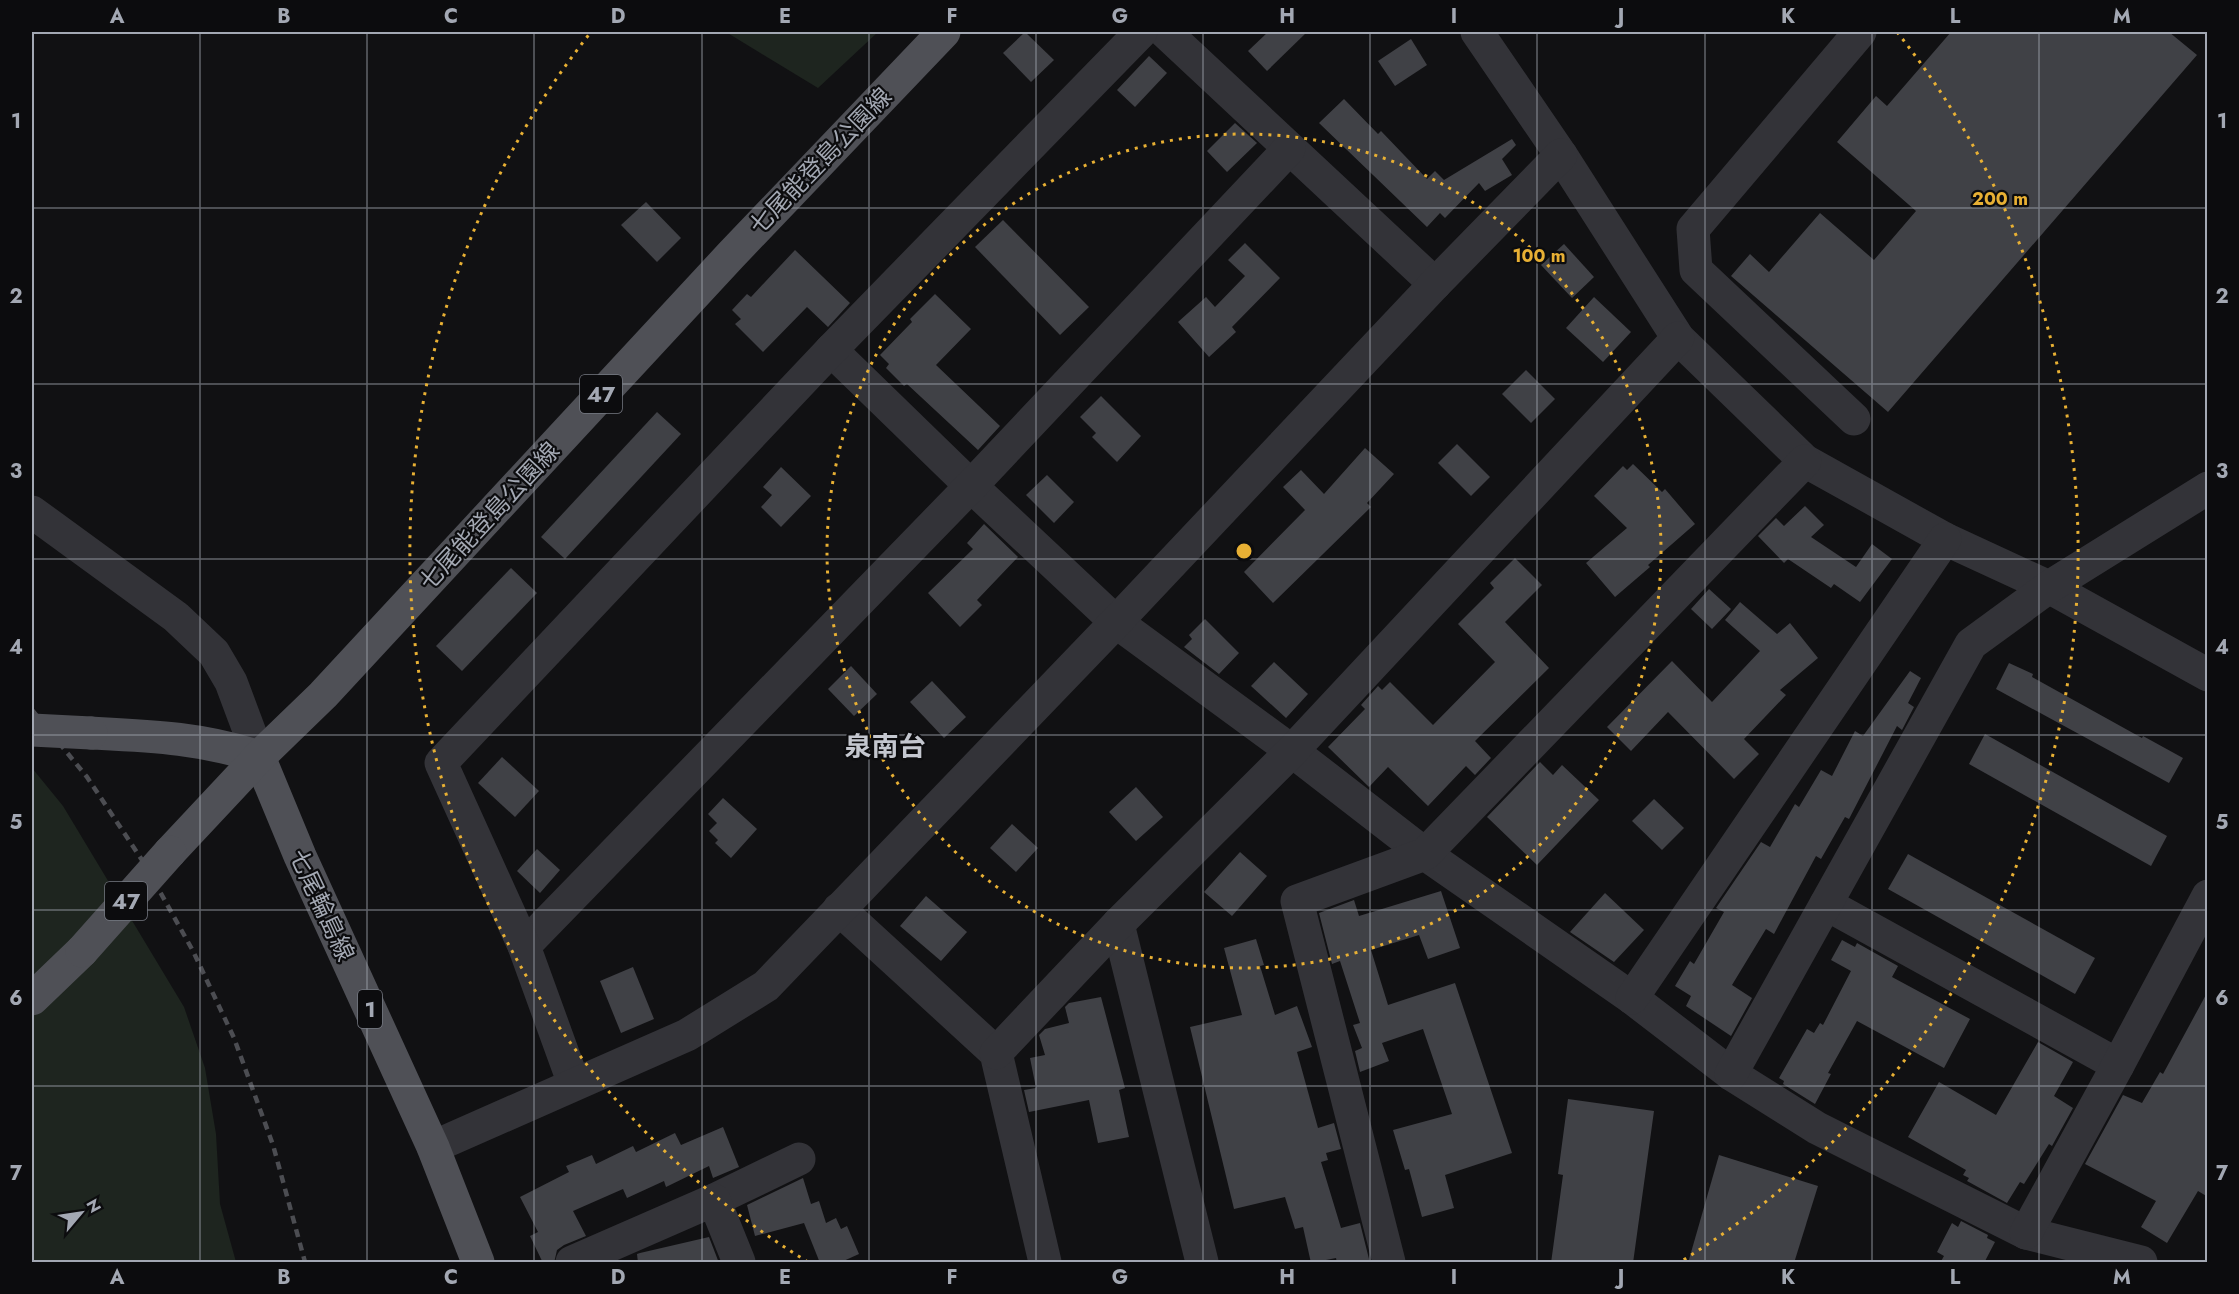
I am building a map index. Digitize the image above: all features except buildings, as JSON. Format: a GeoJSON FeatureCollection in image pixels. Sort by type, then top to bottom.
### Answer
{"type":"FeatureCollection","features":[{"type":"Feature","properties":{"kind":"main road","name":"七尾能登島公園線"},"geometry":{"type":"LineString","coordinates":[[32,999],[82,951],[259,757],[323,695],[731,255],[944,32]]}},
{"type":"Feature","properties":{"kind":"main road"},"geometry":{"type":"LineString","coordinates":[[32,730],[191,740],[232,748],[259,757]]}},
{"type":"Feature","properties":{"kind":"main road","name":"七尾輪島線"},"geometry":{"type":"LineString","coordinates":[[259,757],[296,846],[433,1147],[478,1263]]}},
{"type":"Feature","properties":{"kind":"street"},"geometry":{"type":"LineString","coordinates":[[574,1084],[524,946],[441,763],[831,350],[1141,32]]}},
{"type":"Feature","properties":{"kind":"street"},"geometry":{"type":"LineString","coordinates":[[1165,32],[1435,284]]}},
{"type":"Feature","properties":{"kind":"street"},"geometry":{"type":"LineString","coordinates":[[1477,32],[1561,155],[1678,338],[1805,461],[1945,539],[2049,587],[2208,675]]}},
{"type":"Feature","properties":{"kind":"street"},"geometry":{"type":"LineString","coordinates":[[1854,418],[1696,270],[1693,230],[1860,32]]}},
{"type":"Feature","properties":{"kind":"street"},"geometry":{"type":"LineString","coordinates":[[524,946],[971,486],[1289,149]]}},
{"type":"Feature","properties":{"kind":"street"},"geometry":{"type":"LineString","coordinates":[[433,1147],[687,1035],[766,986],[1116,622],[1435,284],[1561,155]]}},
{"type":"Feature","properties":{"kind":"street"},"geometry":{"type":"LineString","coordinates":[[996,1053],[1119,924],[1292,752],[1678,338]]}},
{"type":"Feature","properties":{"kind":"street"},"geometry":{"type":"LineString","coordinates":[[831,350],[1116,622],[1425,854],[1632,998],[1731,1074],[1817,1128],[2026,1233],[2141,1263]]}},
{"type":"Feature","properties":{"kind":"street"},"geometry":{"type":"LineString","coordinates":[[1389,1263],[1297,901],[1425,854],[1805,461]]}},
{"type":"Feature","properties":{"kind":"street"},"geometry":{"type":"LineString","coordinates":[[1731,1074],[1971,644],[2049,587],[2208,488]]}},
{"type":"Feature","properties":{"kind":"street"},"geometry":{"type":"LineString","coordinates":[[32,512],[176,617],[214,653],[231,682],[259,757]]}},
{"type":"Feature","properties":{"kind":"street"},"geometry":{"type":"LineString","coordinates":[[1632,998],[1945,539]]}},
{"type":"Feature","properties":{"kind":"street"},"geometry":{"type":"LineString","coordinates":[[2026,1233],[2208,896]]}},
{"type":"Feature","properties":{"kind":"street"},"geometry":{"type":"LineString","coordinates":[[1826,904],[2118,1065]]}},
{"type":"Feature","properties":{"kind":"street"},"geometry":{"type":"LineString","coordinates":[[839,909],[996,1053],[1045,1263]]}},
{"type":"Feature","properties":{"kind":"street"},"geometry":{"type":"LineString","coordinates":[[1119,924],[1202,1263]]}},
{"type":"Feature","properties":{"kind":"street"},"geometry":{"type":"LineString","coordinates":[[572,1263],[714,1200],[799,1159]]}},
{"type":"Feature","properties":{"kind":"street"},"geometry":{"type":"LineString","coordinates":[[714,1200],[739,1263]]}},
{"type":"Feature","properties":{"kind":"shaded area"},"geometry":{"type":"Polygon","coordinates":[[[726,32],[878,32],[818,88],[726,32]]]}},
{"type":"Feature","properties":{"kind":"shaded area"},"geometry":{"type":"Polygon","coordinates":[[[32,768],[63,806],[184,1007],[205,1068],[216,1134],[220,1204],[236,1262],[32,1262],[32,768]]]}},
{"type":"Feature","properties":{"kind":"railway"},"geometry":{"type":"LineString","coordinates":[[32,710],[87,777],[144,863],[193,951],[234,1038],[273,1145],[305,1262]]}},
{"type":"Feature","properties":{"kind":"district","name":"泉南台"},"geometry":{"type":"Point","coordinates":[885,746]}}]}
